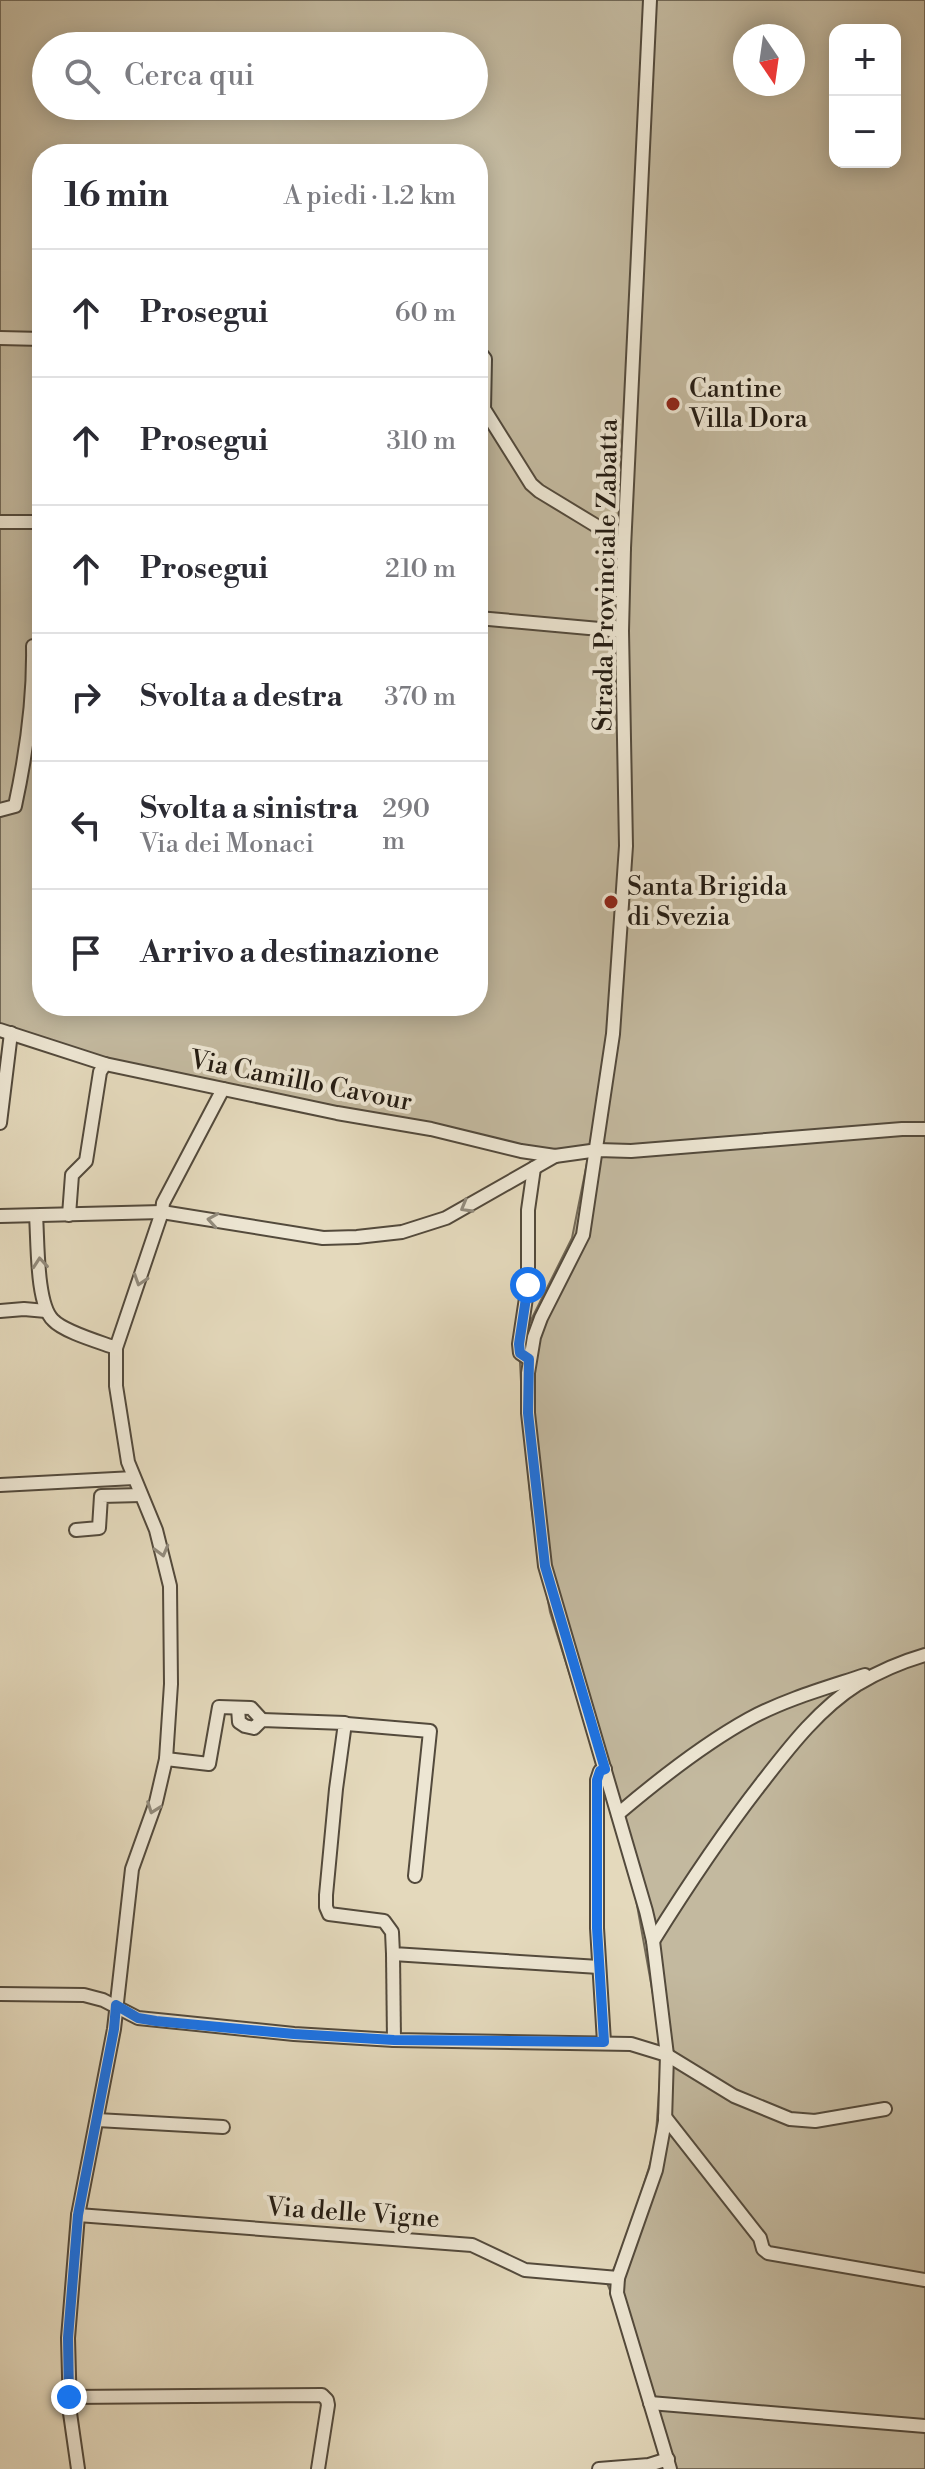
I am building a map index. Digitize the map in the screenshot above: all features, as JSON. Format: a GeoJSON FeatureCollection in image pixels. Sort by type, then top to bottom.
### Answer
{"type":"FeatureCollection","features":[{"type":"Feature","properties":{"kind":"street","name":"Strada Provinciale Zabatta"},"geometry":{"type":"LineString","coordinates":[[529,1359],[541,1318],[583,1235],[613,1034],[625,874],[624,548],[650,0]]}},
{"type":"Feature","properties":{"kind":"street"},"geometry":{"type":"LineString","coordinates":[[0,338],[32,339]]}},
{"type":"Feature","properties":{"kind":"street"},"geometry":{"type":"LineString","coordinates":[[488,415],[531,484],[595,525],[624,548]]}},
{"type":"Feature","properties":{"kind":"street"},"geometry":{"type":"LineString","coordinates":[[0,522],[32,522]]}},
{"type":"Feature","properties":{"kind":"street"},"geometry":{"type":"LineString","coordinates":[[488,619],[622,631]]}},
{"type":"Feature","properties":{"kind":"street"},"geometry":{"type":"LineString","coordinates":[[0,810],[15,806],[18,794],[32,677]]}},
{"type":"Feature","properties":{"kind":"street"},"geometry":{"type":"LineString","coordinates":[[0,1123],[5,1032]]}},
{"type":"Feature","properties":{"kind":"street","name":"Via Camillo Cavour"},"geometry":{"type":"LineString","coordinates":[[5,1032],[105,1064],[555,1156],[598,1150],[631,1151],[925,1129]]}},
{"type":"Feature","properties":{"kind":"street"},"geometry":{"type":"LineString","coordinates":[[69,1215],[72,1175],[86,1161],[100,1072],[105,1064]]}},
{"type":"Feature","properties":{"kind":"street"},"geometry":{"type":"LineString","coordinates":[[78,2469],[69,2397],[68,2338],[78,2215],[114,2029],[132,1869],[156,1802],[166,1759],[171,1684],[170,1586],[156,1530],[134,1478],[124,1439],[116,1386],[116,1348],[163,1203],[223,1089]]}},
{"type":"Feature","properties":{"kind":"street"},"geometry":{"type":"LineString","coordinates":[[0,1216],[162,1212],[323,1238],[357,1237],[402,1232],[446,1218],[555,1156]]}},
{"type":"Feature","properties":{"kind":"street"},"geometry":{"type":"LineString","coordinates":[[534,1168],[528,1210],[528,1285],[519,1344],[520,1353],[529,1359],[528,1413],[545,1566],[653,1941],[667,2055],[665,2117],[656,2170],[618,2278],[619,2301],[669,2464],[599,2469]]}},
{"type":"Feature","properties":{"kind":"street"},"geometry":{"type":"LineString","coordinates":[[36,1216],[46,1311],[59,1325],[116,1348]]}},
{"type":"Feature","properties":{"kind":"street"},"geometry":{"type":"LineString","coordinates":[[0,1311],[46,1311]]}},
{"type":"Feature","properties":{"kind":"street"},"geometry":{"type":"LineString","coordinates":[[0,1485],[134,1478]]}},
{"type":"Feature","properties":{"kind":"street"},"geometry":{"type":"LineString","coordinates":[[76,1530],[99,1528],[99,1497],[141,1495]]}},
{"type":"Feature","properties":{"kind":"street"},"geometry":{"type":"LineString","coordinates":[[618,1814],[675,1768],[748,1720],[796,1697],[925,1655]]}},
{"type":"Feature","properties":{"kind":"street"},"geometry":{"type":"LineString","coordinates":[[653,1941],[699,1868],[788,1749],[827,1708],[856,1685],[891,1666]]}},
{"type":"Feature","properties":{"kind":"street"},"geometry":{"type":"LineString","coordinates":[[166,1759],[209,1764],[219,1707],[238,1708],[239,1722],[254,1728],[262,1720],[345,1723],[326,1907],[334,1916],[380,1920],[388,1924],[392,1932],[394,2040]]}},
{"type":"Feature","properties":{"kind":"street"},"geometry":{"type":"LineString","coordinates":[[347,1724],[430,1731],[415,1876]]}},
{"type":"Feature","properties":{"kind":"street"},"geometry":{"type":"LineString","coordinates":[[604,2042],[599,1967],[597,1780],[600,1771],[605,1769]]}},
{"type":"Feature","properties":{"kind":"street"},"geometry":{"type":"LineString","coordinates":[[393,1954],[599,1967]]}},
{"type":"Feature","properties":{"kind":"street"},"geometry":{"type":"LineString","coordinates":[[0,1994],[65,1993],[103,2000],[138,2018],[294,2034],[394,2040],[631,2044],[667,2055],[734,2096],[790,2119],[815,2121],[885,2109]]}},
{"type":"Feature","properties":{"kind":"street"},"geometry":{"type":"LineString","coordinates":[[665,2117],[760,2238],[763,2249],[768,2253],[925,2280]]}},
{"type":"Feature","properties":{"kind":"street"},"geometry":{"type":"LineString","coordinates":[[97,2120],[223,2127]]}},
{"type":"Feature","properties":{"kind":"street","name":"Via delle Vigne"},"geometry":{"type":"LineString","coordinates":[[78,2215],[472,2245],[525,2270],[618,2278]]}},
{"type":"Feature","properties":{"kind":"street"},"geometry":{"type":"LineString","coordinates":[[69,2397],[322,2395],[328,2405],[318,2469]]}},
{"type":"Feature","properties":{"kind":"street"},"geometry":{"type":"LineString","coordinates":[[650,2403],[925,2426]]}},
{"type":"Feature","properties":{"kind":"shaded area"},"geometry":{"type":"Polygon","coordinates":[[[0,0],[925,0],[925,2469],[665,2469],[623,2322],[607,2283],[625,2245],[655,2148],[661,2063],[656,2011],[630,1866],[550,1612],[532,1512],[519,1344],[572,1238],[588,1158],[529,1156],[0,1036],[0,0]]]}},
{"type":"Feature","properties":{"kind":"place","name":"Cantine Villa Dora"},"geometry":{"type":"Point","coordinates":[673,404]}},
{"type":"Feature","properties":{"kind":"place","name":"Santa Brigida di Svezia"},"geometry":{"type":"Point","coordinates":[611,902]}},
{"type":"Feature","properties":{"kind":"route"},"geometry":{"type":"LineString","coordinates":[[69,2397],[71,2272],[78,2215],[116,2005],[138,2018],[156,2021],[294,2034],[394,2040],[604,2042],[597,1928],[597,1775],[605,1769],[545,1566],[540,1538],[528,1413],[529,1359],[520,1353],[519,1344],[528,1285]]}}]}
